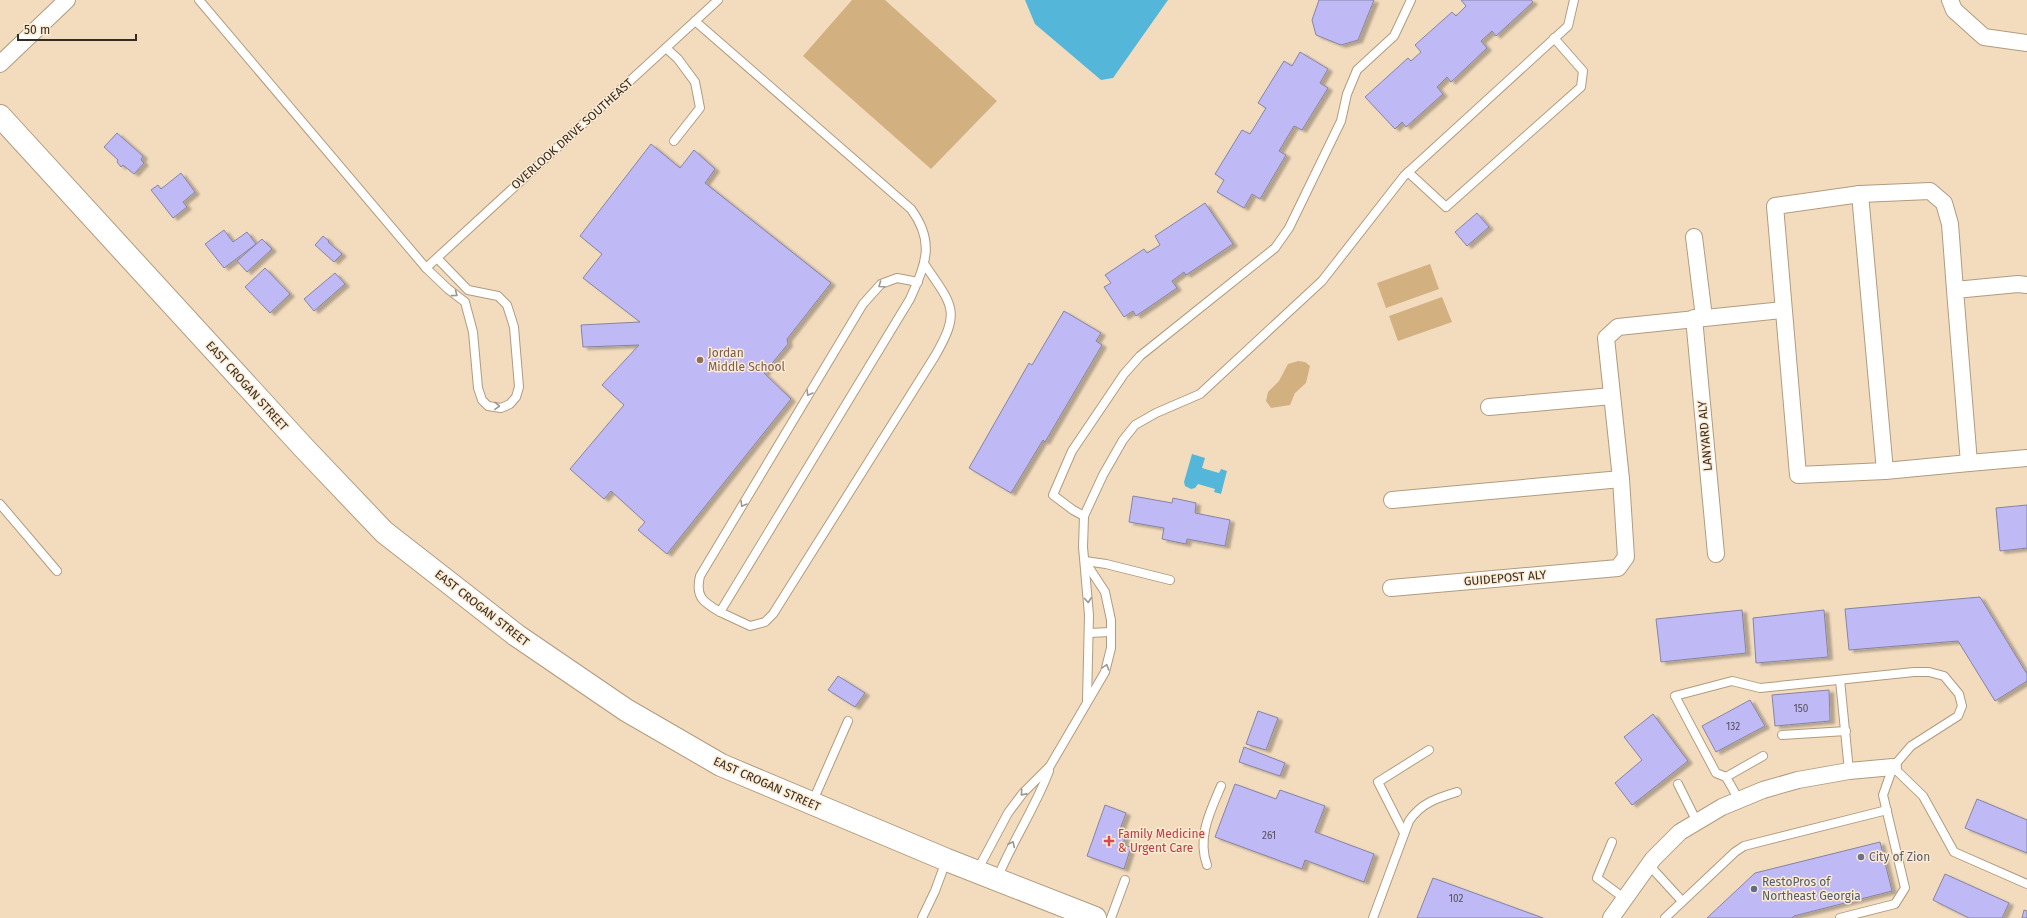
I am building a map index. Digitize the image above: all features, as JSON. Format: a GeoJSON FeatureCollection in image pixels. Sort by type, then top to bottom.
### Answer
{"type":"FeatureCollection","features":[{"type":"Feature","properties":{"kind":"main road","name":"EAST CROGAN STREET"},"geometry":{"type":"LineString","coordinates":[[0,116],[298,442],[384,532],[516,635],[626,710],[721,766],[946,860],[1094,918]]}},
{"type":"Feature","properties":{"kind":"street"},"geometry":{"type":"LineString","coordinates":[[0,64],[67,0]]}},
{"type":"Feature","properties":{"kind":"street"},"geometry":{"type":"LineString","coordinates":[[1950,0],[1954,10],[1984,37],[2027,43]]}},
{"type":"Feature","properties":{"kind":"street"},"geometry":{"type":"LineString","coordinates":[[1969,463],[1950,224],[1944,203],[1930,191],[1860,194],[1775,206],[1798,475],[1885,471],[2027,458]]}},
{"type":"Feature","properties":{"kind":"street"},"geometry":{"type":"LineString","coordinates":[[1860,194],[1885,471]]}},
{"type":"Feature","properties":{"kind":"street","name":"LANYARD ALY"},"geometry":{"type":"LineString","coordinates":[[1694,237],[1716,554]]}},
{"type":"Feature","properties":{"kind":"street"},"geometry":{"type":"LineString","coordinates":[[1955,290],[2024,282]]}},
{"type":"Feature","properties":{"kind":"street"},"geometry":{"type":"LineString","coordinates":[[1392,500],[1620,480],[1606,338],[1618,327],[1783,310]]}},
{"type":"Feature","properties":{"kind":"street"},"geometry":{"type":"LineString","coordinates":[[1489,407],[1612,396]]}},
{"type":"Feature","properties":{"kind":"street","name":"GUIDEPOST ALY"},"geometry":{"type":"LineString","coordinates":[[1391,588],[1618,568],[1626,557],[1620,480]]}},
{"type":"Feature","properties":{"kind":"street"},"geometry":{"type":"LineString","coordinates":[[1611,918],[1649,865],[1680,832],[1722,807],[1798,780],[1849,770],[1893,767]]}},
{"type":"Feature","properties":{"kind":"lane"},"geometry":{"type":"LineString","coordinates":[[199,0],[426,268],[448,289],[465,302],[472,332],[478,388],[482,400],[488,406],[501,408],[510,404],[516,398],[519,388],[514,327],[507,305],[498,296],[468,290],[437,258]]}},
{"type":"Feature","properties":{"kind":"lane","name":"OVERLOOK DRIVE SOUTHEAST"},"geometry":{"type":"LineString","coordinates":[[426,268],[718,0]]}},
{"type":"Feature","properties":{"kind":"lane"},"geometry":{"type":"LineString","coordinates":[[1084,516],[1072,510],[1053,495],[1072,451],[1124,374],[1140,356],[1275,248],[1289,228],[1341,121],[1347,94],[1357,70],[1394,36],[1410,0]]}},
{"type":"Feature","properties":{"kind":"lane"},"geometry":{"type":"LineString","coordinates":[[1087,701],[1089,634],[1083,547],[1084,516],[1103,475],[1123,440],[1135,425],[1156,413],[1200,394],[1322,281],[1408,172],[1568,26],[1574,0]]}},
{"type":"Feature","properties":{"kind":"lane"},"geometry":{"type":"LineString","coordinates":[[695,21],[911,209],[924,231],[927,253],[925,265],[906,306],[720,612]]}},
{"type":"Feature","properties":{"kind":"lane"},"geometry":{"type":"LineString","coordinates":[[1408,172],[1446,207],[1580,87],[1582,71],[1554,38]]}},
{"type":"Feature","properties":{"kind":"lane"},"geometry":{"type":"LineString","coordinates":[[666,48],[678,59],[696,82],[700,108],[674,141]]}},
{"type":"Feature","properties":{"kind":"lane"},"geometry":{"type":"LineString","coordinates":[[918,282],[897,278],[881,284],[863,304],[700,576],[698,585],[699,594],[704,603],[750,626],[765,622],[773,614],[948,334],[952,314],[948,299],[925,265]]}},
{"type":"Feature","properties":{"kind":"lane"},"geometry":{"type":"LineString","coordinates":[[0,504],[56,571]]}},
{"type":"Feature","properties":{"kind":"lane"},"geometry":{"type":"LineString","coordinates":[[1085,561],[1106,564],[1170,580]]}},
{"type":"Feature","properties":{"kind":"lane"},"geometry":{"type":"LineString","coordinates":[[997,880],[1012,845],[1035,804],[1050,766],[1087,701],[1106,672],[1111,648],[1111,620],[1105,592],[1085,561]]}},
{"type":"Feature","properties":{"kind":"lane"},"geometry":{"type":"LineString","coordinates":[[1089,634],[1111,632]]}},
{"type":"Feature","properties":{"kind":"lane"},"geometry":{"type":"LineString","coordinates":[[1740,800],[1726,777],[1716,773],[1675,696],[1732,681],[1760,688],[1929,672],[1944,676],[1959,694],[1962,706],[1958,716],[1911,746],[1893,767],[1883,795],[1905,888],[1895,904],[1840,918]]}},
{"type":"Feature","properties":{"kind":"lane"},"geometry":{"type":"LineString","coordinates":[[1840,680],[1849,770]]}},
{"type":"Feature","properties":{"kind":"lane"},"geometry":{"type":"LineString","coordinates":[[812,803],[848,721]]}},
{"type":"Feature","properties":{"kind":"lane"},"geometry":{"type":"LineString","coordinates":[[1782,735],[1846,731]]}},
{"type":"Feature","properties":{"kind":"lane"},"geometry":{"type":"LineString","coordinates":[[1404,833],[1378,782],[1429,750]]}},
{"type":"Feature","properties":{"kind":"lane"},"geometry":{"type":"LineString","coordinates":[[1726,777],[1763,756]]}},
{"type":"Feature","properties":{"kind":"lane"},"geometry":{"type":"LineString","coordinates":[[977,872],[1002,823],[1015,802],[1050,766]]}},
{"type":"Feature","properties":{"kind":"lane"},"geometry":{"type":"LineString","coordinates":[[1893,767],[1923,796],[1954,852],[2027,884]]}},
{"type":"Feature","properties":{"kind":"lane"},"geometry":{"type":"LineString","coordinates":[[1678,784],[1697,822]]}},
{"type":"Feature","properties":{"kind":"lane"},"geometry":{"type":"LineString","coordinates":[[1208,865],[1203,853],[1203,838],[1221,786]]}},
{"type":"Feature","properties":{"kind":"lane"},"geometry":{"type":"LineString","coordinates":[[1373,918],[1404,833],[1409,821],[1417,809],[1440,797],[1457,792]]}},
{"type":"Feature","properties":{"kind":"lane"},"geometry":{"type":"LineString","coordinates":[[1665,918],[1735,852],[1744,846],[1887,810]]}},
{"type":"Feature","properties":{"kind":"lane"},"geometry":{"type":"LineString","coordinates":[[1612,842],[1597,878],[1624,898]]}},
{"type":"Feature","properties":{"kind":"lane"},"geometry":{"type":"LineString","coordinates":[[922,918],[935,891],[946,860]]}},
{"type":"Feature","properties":{"kind":"lane"},"geometry":{"type":"LineString","coordinates":[[1649,865],[1682,901]]}},
{"type":"Feature","properties":{"kind":"lane"},"geometry":{"type":"LineString","coordinates":[[1111,918],[1125,880]]}},
{"type":"Feature","properties":{"kind":"shaded area"},"geometry":{"type":"Polygon","coordinates":[[[852,0],[885,0],[997,101],[931,169],[803,56],[852,0]]]}},
{"type":"Feature","properties":{"kind":"shaded area"},"geometry":{"type":"Polygon","coordinates":[[[1430,264],[1439,289],[1386,308],[1377,283],[1430,264]]]}},
{"type":"Feature","properties":{"kind":"shaded area"},"geometry":{"type":"Polygon","coordinates":[[[1442,297],[1452,322],[1398,341],[1389,316],[1442,297]]]}},
{"type":"Feature","properties":{"kind":"shaded area"},"geometry":{"type":"Polygon","coordinates":[[[1298,361],[1305,362],[1310,366],[1306,383],[1295,393],[1290,405],[1271,408],[1266,401],[1268,392],[1279,381],[1288,364],[1298,361]]]}},
{"type":"Feature","properties":{"kind":"water"},"geometry":{"type":"Polygon","coordinates":[[[1025,0],[1168,0],[1113,78],[1101,80],[1035,24],[1025,0]]]}},
{"type":"Feature","properties":{"kind":"water"},"geometry":{"type":"Polygon","coordinates":[[[1192,454],[1205,458],[1202,468],[1219,473],[1221,469],[1227,471],[1221,494],[1214,492],[1215,489],[1198,484],[1195,488],[1191,489],[1185,486],[1184,482],[1192,454]]]}},
{"type":"Feature","properties":{"kind":"building"},"geometry":{"type":"Polygon","coordinates":[[[1319,0],[1374,0],[1358,40],[1341,45],[1316,35],[1312,20],[1319,0]]]}},
{"type":"Feature","properties":{"kind":"building"},"geometry":{"type":"Polygon","coordinates":[[[1461,0],[1531,0],[1533,2],[1496,36],[1492,31],[1481,41],[1487,48],[1451,82],[1447,77],[1437,87],[1443,94],[1406,127],[1402,122],[1395,129],[1365,97],[1408,58],[1411,61],[1421,52],[1415,45],[1452,12],[1456,16],[1466,6],[1461,0]]]}},
{"type":"Feature","properties":{"kind":"building"},"geometry":{"type":"Polygon","coordinates":[[[1300,52],[1328,69],[1320,83],[1328,88],[1302,130],[1294,126],[1279,151],[1286,155],[1260,199],[1252,194],[1244,208],[1217,192],[1224,180],[1215,174],[1242,130],[1250,134],[1266,108],[1258,103],[1284,61],[1292,66],[1300,52]]]}},
{"type":"Feature","properties":{"kind":"building"},"geometry":{"type":"Polygon","coordinates":[[[117,133],[143,156],[141,160],[144,163],[134,174],[123,165],[121,167],[117,162],[118,160],[104,147],[117,133]]]}},
{"type":"Feature","properties":{"kind":"building","name":"Jordan Middle School"},"geometry":{"type":"Polygon","coordinates":[[[651,144],[680,168],[694,150],[715,169],[705,183],[831,283],[787,339],[788,344],[764,373],[791,399],[667,554],[638,530],[645,522],[611,491],[604,499],[570,469],[624,405],[602,385],[639,345],[583,347],[581,325],[640,322],[583,278],[602,254],[580,236],[651,144]]]}},
{"type":"Feature","properties":{"kind":"building"},"geometry":{"type":"Polygon","coordinates":[[[181,173],[195,192],[183,202],[187,207],[173,218],[151,190],[158,185],[161,189],[181,173]]]}},
{"type":"Feature","properties":{"kind":"building"},"geometry":{"type":"Polygon","coordinates":[[[1205,203],[1233,244],[1186,275],[1184,272],[1172,281],[1177,288],[1136,316],[1133,311],[1124,317],[1104,287],[1111,283],[1105,275],[1144,249],[1147,253],[1160,245],[1155,236],[1205,203]]]}},
{"type":"Feature","properties":{"kind":"building"},"geometry":{"type":"Polygon","coordinates":[[[1477,213],[1489,227],[1467,246],[1455,232],[1477,213]]]}},
{"type":"Feature","properties":{"kind":"building"},"geometry":{"type":"Polygon","coordinates":[[[224,230],[233,242],[247,232],[256,244],[224,268],[205,244],[224,230]]]}},
{"type":"Feature","properties":{"kind":"building"},"geometry":{"type":"Polygon","coordinates":[[[323,236],[342,254],[334,262],[315,245],[323,236]]]}},
{"type":"Feature","properties":{"kind":"building"},"geometry":{"type":"Polygon","coordinates":[[[262,239],[272,249],[247,272],[237,261],[262,239]]]}},
{"type":"Feature","properties":{"kind":"building"},"geometry":{"type":"Polygon","coordinates":[[[265,268],[290,294],[270,313],[245,287],[265,268]]]}},
{"type":"Feature","properties":{"kind":"building"},"geometry":{"type":"Polygon","coordinates":[[[335,273],[345,284],[314,311],[304,299],[335,273]]]}},
{"type":"Feature","properties":{"kind":"building"},"geometry":{"type":"Polygon","coordinates":[[[1064,311],[1101,333],[1096,341],[1102,345],[1045,442],[1043,440],[1011,493],[969,468],[1029,363],[1032,365],[1064,311]]]}},
{"type":"Feature","properties":{"kind":"building"},"geometry":{"type":"Polygon","coordinates":[[[1133,496],[1172,503],[1173,498],[1196,503],[1195,513],[1230,520],[1225,546],[1187,539],[1186,544],[1162,539],[1164,528],[1129,522],[1133,496]]]}},
{"type":"Feature","properties":{"kind":"building"},"geometry":{"type":"Polygon","coordinates":[[[2027,505],[2027,548],[2000,551],[1996,508],[2027,505]]]}},
{"type":"Feature","properties":{"kind":"building"},"geometry":{"type":"Polygon","coordinates":[[[1980,597],[2027,674],[2027,681],[1995,701],[1958,641],[1849,650],[1845,609],[1980,597]]]}},
{"type":"Feature","properties":{"kind":"building"},"geometry":{"type":"Polygon","coordinates":[[[1742,610],[1746,653],[1661,662],[1656,619],[1742,610]]]}},
{"type":"Feature","properties":{"kind":"building"},"geometry":{"type":"Polygon","coordinates":[[[1824,610],[1828,657],[1756,663],[1753,618],[1824,610]]]}},
{"type":"Feature","properties":{"kind":"building"},"geometry":{"type":"Polygon","coordinates":[[[838,676],[865,693],[855,707],[828,690],[838,676]]]}},
{"type":"Feature","properties":{"kind":"building"},"geometry":{"type":"Polygon","coordinates":[[[1829,690],[1830,721],[1775,726],[1772,695],[1829,690]]]}},
{"type":"Feature","properties":{"kind":"building"},"geometry":{"type":"Polygon","coordinates":[[[1750,700],[1765,726],[1716,752],[1702,726],[1750,700]]]}},
{"type":"Feature","properties":{"kind":"building"},"geometry":{"type":"Polygon","coordinates":[[[1258,711],[1278,718],[1266,750],[1246,744],[1258,711]]]}},
{"type":"Feature","properties":{"kind":"building"},"geometry":{"type":"Polygon","coordinates":[[[1653,714],[1688,761],[1632,805],[1615,783],[1642,760],[1624,737],[1653,714]]]}},
{"type":"Feature","properties":{"kind":"building"},"geometry":{"type":"Polygon","coordinates":[[[1244,747],[1285,763],[1280,776],[1239,762],[1244,747]]]}},
{"type":"Feature","properties":{"kind":"building"},"geometry":{"type":"Polygon","coordinates":[[[1235,784],[1276,799],[1280,790],[1325,806],[1315,832],[1374,854],[1364,882],[1305,860],[1302,869],[1215,837],[1235,784]]]}},
{"type":"Feature","properties":{"kind":"building"},"geometry":{"type":"Polygon","coordinates":[[[1977,799],[2027,820],[2027,853],[1965,828],[1977,799]]]}},
{"type":"Feature","properties":{"kind":"building","name":"Family Medicine & Urgent Care"},"geometry":{"type":"Polygon","coordinates":[[[1105,805],[1126,813],[1118,835],[1125,837],[1123,845],[1131,847],[1124,869],[1087,856],[1105,805]]]}},
{"type":"Feature","properties":{"kind":"building"},"geometry":{"type":"Polygon","coordinates":[[[1880,842],[1892,891],[1794,916],[1792,918],[1707,918],[1755,873],[1880,842]]]}},
{"type":"Feature","properties":{"kind":"building"},"geometry":{"type":"Polygon","coordinates":[[[1945,874],[2009,903],[2002,918],[1969,918],[1933,900],[1945,874]]]}},
{"type":"Feature","properties":{"kind":"building"},"geometry":{"type":"Polygon","coordinates":[[[1433,878],[1543,918],[1417,918],[1433,878]]]}},
{"type":"Feature","properties":{"kind":"building"},"geometry":{"type":"Polygon","coordinates":[[[2024,910],[2027,911],[2027,918],[2022,918],[2024,910]]]}},
{"type":"Feature","properties":{"kind":"place","name":"Jordan Middle School"},"geometry":{"type":"Point","coordinates":[700,360]}},
{"type":"Feature","properties":{"kind":"place","name":"Family Medicine & Urgent Care"},"geometry":{"type":"Point","coordinates":[1109,841]}},
{"type":"Feature","properties":{"kind":"place","name":"City of Zion"},"geometry":{"type":"Point","coordinates":[1861,857]}},
{"type":"Feature","properties":{"kind":"place","name":"RestoPros of Northeast Georgia"},"geometry":{"type":"Point","coordinates":[1754,889]}}]}
